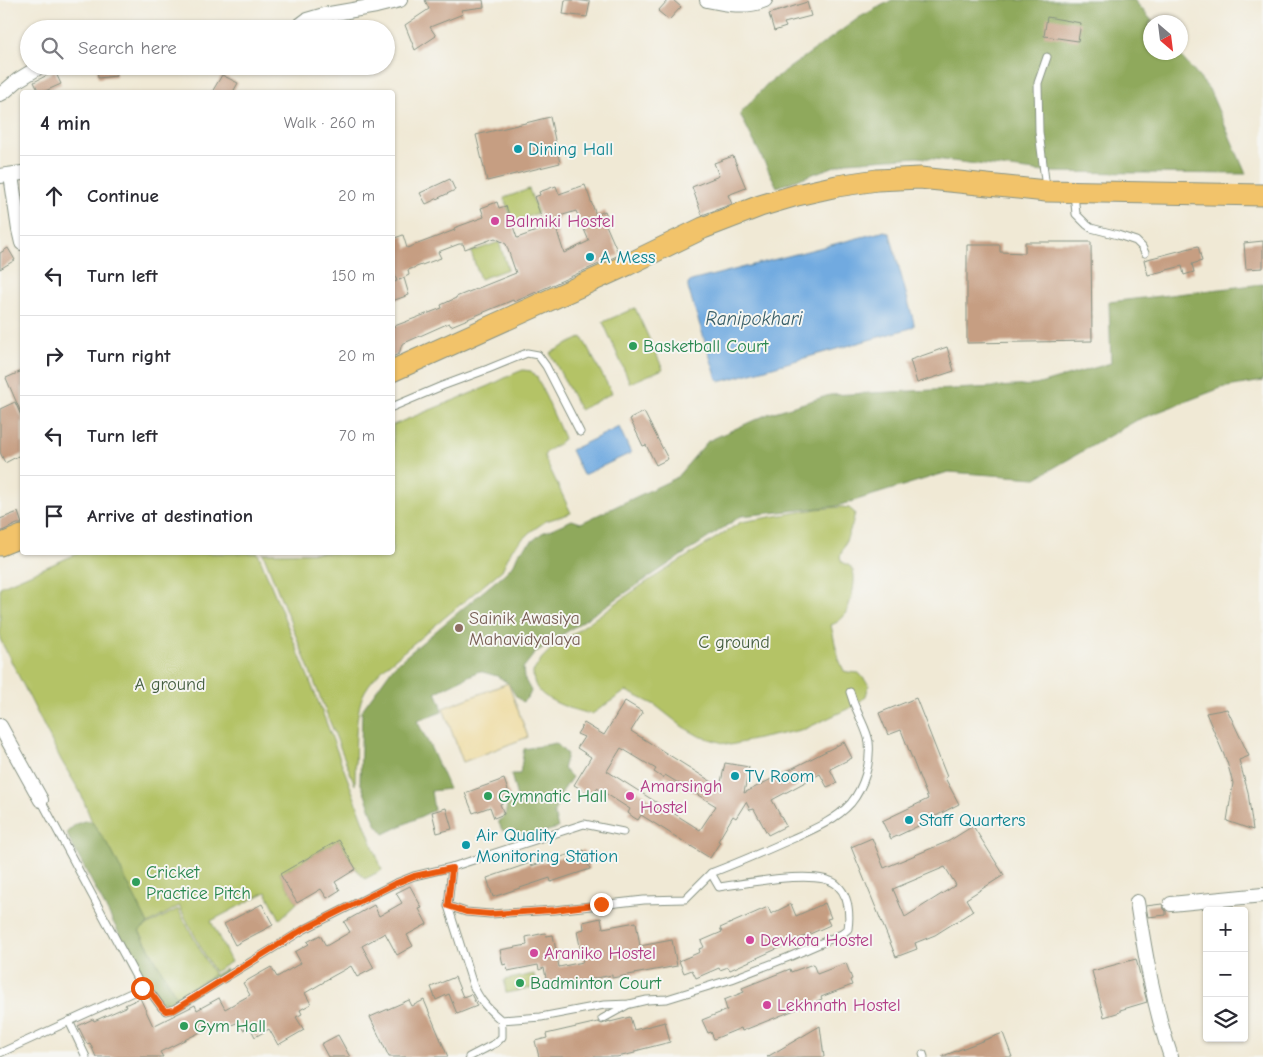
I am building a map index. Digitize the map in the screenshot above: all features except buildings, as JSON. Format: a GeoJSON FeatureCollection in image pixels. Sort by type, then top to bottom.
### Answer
{"type":"FeatureCollection","features":[{"type":"Feature","properties":{"kind":"main road"},"geometry":{"type":"LineString","coordinates":[[395,370],[618,269],[703,228],[760,206],[837,186],[877,180],[920,178],[1046,191],[1263,196]]}},
{"type":"Feature","properties":{"kind":"main road"},"geometry":{"type":"LineString","coordinates":[[0,545],[20,537]]}},
{"type":"Feature","properties":{"kind":"street"},"geometry":{"type":"LineString","coordinates":[[307,20],[400,0]]}},
{"type":"Feature","properties":{"kind":"street"},"geometry":{"type":"LineString","coordinates":[[707,0],[728,4],[759,3],[765,0]]}},
{"type":"Feature","properties":{"kind":"street"},"geometry":{"type":"LineString","coordinates":[[0,94],[26,75]]}},
{"type":"Feature","properties":{"kind":"street"},"geometry":{"type":"LineString","coordinates":[[11,175],[20,234]]}},
{"type":"Feature","properties":{"kind":"street"},"geometry":{"type":"LineString","coordinates":[[0,726],[41,800]]}},
{"type":"Feature","properties":{"kind":"street"},"geometry":{"type":"LineString","coordinates":[[1171,904],[1263,895]]}},
{"type":"Feature","properties":{"kind":"street"},"geometry":{"type":"LineString","coordinates":[[1137,902],[1145,952],[1171,1057]]}},
{"type":"Feature","properties":{"kind":"lane"},"geometry":{"type":"LineString","coordinates":[[1046,191],[1039,132],[1038,83],[1047,57]]}},
{"type":"Feature","properties":{"kind":"lane"},"geometry":{"type":"LineString","coordinates":[[1074,192],[1076,214],[1086,225],[1136,241],[1145,253]]}},
{"type":"Feature","properties":{"kind":"lane"},"geometry":{"type":"LineString","coordinates":[[395,406],[527,353],[538,355],[546,366],[580,432]]}},
{"type":"Feature","properties":{"kind":"lane"},"geometry":{"type":"LineString","coordinates":[[448,906],[466,912],[490,914],[555,910],[644,900],[685,899],[710,873],[808,832],[826,823],[851,803],[866,774],[869,760],[869,742],[866,728],[857,712],[850,692]]}},
{"type":"Feature","properties":{"kind":"lane"},"geometry":{"type":"LineString","coordinates":[[41,800],[142,988],[151,993],[166,1011],[174,1010],[302,930],[414,876],[452,868],[584,824],[623,832]]}},
{"type":"Feature","properties":{"kind":"lane"},"geometry":{"type":"LineString","coordinates":[[452,868],[448,906],[478,997],[501,1020],[502,1028],[502,1037],[469,1057]]}},
{"type":"Feature","properties":{"kind":"lane"},"geometry":{"type":"LineString","coordinates":[[501,1020],[541,1017],[604,1005],[667,999],[732,979],[815,946],[842,934],[848,928],[850,915],[846,899],[838,886],[832,882],[814,878],[773,879],[719,887],[710,873]]}},
{"type":"Feature","properties":{"kind":"lane"},"geometry":{"type":"LineString","coordinates":[[0,1053],[142,988]]}},
{"type":"Feature","properties":{"kind":"lane"},"geometry":{"type":"LineString","coordinates":[[602,1019],[630,1004]]}},
{"type":"Feature","properties":{"kind":"lane"},"geometry":{"type":"LineString","coordinates":[[70,1021],[86,1057]]}},
{"type":"Feature","properties":{"kind":"green space"},"geometry":{"type":"Polygon","coordinates":[[[892,0],[1134,0],[1147,15],[1143,15],[1143,60],[1184,60],[1209,89],[1246,174],[1044,172],[918,157],[846,162],[777,187],[740,114],[767,84],[860,17],[892,0]]]}},
{"type":"Feature","properties":{"kind":"green space"},"geometry":{"type":"Polygon","coordinates":[[[529,189],[538,213],[513,222],[504,198],[529,189]]]}},
{"type":"Feature","properties":{"kind":"green space"},"geometry":{"type":"Polygon","coordinates":[[[499,242],[508,269],[480,279],[471,252],[499,242]]]}},
{"type":"Feature","properties":{"kind":"green space"},"geometry":{"type":"Polygon","coordinates":[[[1263,284],[1263,381],[1221,388],[1137,420],[1036,478],[948,472],[837,506],[741,516],[535,653],[523,668],[524,678],[531,691],[523,702],[516,696],[508,683],[497,676],[479,671],[436,692],[442,712],[417,721],[449,789],[431,791],[434,810],[384,834],[376,824],[360,781],[362,710],[394,666],[504,574],[514,564],[519,552],[542,533],[572,520],[581,523],[676,478],[708,441],[768,414],[830,395],[1036,385],[1111,363],[1109,302],[1263,284]]]}},
{"type":"Feature","properties":{"kind":"green space","name":"Basketball Court"},"geometry":{"type":"Polygon","coordinates":[[[635,308],[663,369],[630,383],[603,322],[635,308]]]}},
{"type":"Feature","properties":{"kind":"green space","name":"Basketball Court"},"geometry":{"type":"Polygon","coordinates":[[[582,337],[612,393],[580,410],[550,353],[582,337]]]}},
{"type":"Feature","properties":{"kind":"green space"},"geometry":{"type":"Polygon","coordinates":[[[523,370],[531,371],[537,377],[564,438],[544,456],[571,513],[546,521],[530,532],[512,549],[502,570],[385,667],[372,681],[361,700],[359,711],[356,736],[355,785],[264,555],[395,555],[395,424],[489,386],[523,370]]]}},
{"type":"Feature","properties":{"kind":"green space","name":"C ground"},"geometry":{"type":"Polygon","coordinates":[[[849,508],[855,513],[840,557],[842,562],[849,566],[854,573],[854,585],[851,600],[844,616],[838,622],[831,625],[838,657],[844,671],[859,673],[869,685],[866,696],[856,705],[805,729],[730,745],[699,736],[683,727],[655,705],[626,691],[592,714],[554,702],[541,693],[536,686],[533,672],[542,658],[551,649],[642,585],[741,522],[817,509],[849,508]]]}},
{"type":"Feature","properties":{"kind":"green space","name":"A ground"},"geometry":{"type":"Polygon","coordinates":[[[74,555],[259,555],[320,706],[382,870],[365,879],[356,869],[339,840],[280,874],[297,903],[280,919],[266,892],[211,921],[231,962],[214,972],[179,906],[148,924],[110,848],[92,822],[80,792],[61,760],[0,639],[0,587],[74,555]]]}},
{"type":"Feature","properties":{"kind":"green space"},"geometry":{"type":"Polygon","coordinates":[[[556,743],[567,754],[563,769],[572,777],[562,792],[554,814],[558,828],[526,837],[518,832],[502,830],[498,821],[505,816],[507,805],[518,801],[511,774],[520,774],[524,749],[556,743]]]}},
{"type":"Feature","properties":{"kind":"green space"},"geometry":{"type":"Polygon","coordinates":[[[87,820],[92,822],[110,848],[148,924],[139,931],[176,996],[225,969],[228,974],[171,1008],[162,1006],[145,987],[118,931],[69,839],[67,832],[76,824],[87,820]]]}},
{"type":"Feature","properties":{"kind":"green space"},"geometry":{"type":"Polygon","coordinates":[[[178,909],[214,975],[176,996],[139,930],[178,909]]]}},
{"type":"Feature","properties":{"kind":"green space","name":"Badminton Court"},"geometry":{"type":"Polygon","coordinates":[[[534,974],[536,987],[506,993],[504,980],[534,974]]]}},
{"type":"Feature","properties":{"kind":"sand"},"geometry":{"type":"Polygon","coordinates":[[[508,683],[528,737],[463,762],[443,708],[508,683]]]}},
{"type":"Feature","properties":{"kind":"water","name":"Ranipokhari"},"geometry":{"type":"Polygon","coordinates":[[[885,231],[890,234],[914,326],[723,381],[717,379],[688,288],[688,284],[691,281],[885,231]]]}},
{"type":"Feature","properties":{"kind":"water"},"geometry":{"type":"Polygon","coordinates":[[[619,427],[631,453],[583,475],[571,450],[619,427]]]}},
{"type":"Feature","properties":{"kind":"place","name":"Dining Hall"},"geometry":{"type":"Point","coordinates":[518,149]}},
{"type":"Feature","properties":{"kind":"place","name":"Balmiki Hostel"},"geometry":{"type":"Point","coordinates":[495,221]}},
{"type":"Feature","properties":{"kind":"place","name":"A Mess"},"geometry":{"type":"Point","coordinates":[590,257]}},
{"type":"Feature","properties":{"kind":"place","name":"Basketball Court"},"geometry":{"type":"Point","coordinates":[633,346]}},
{"type":"Feature","properties":{"kind":"place","name":"Sainik Awasiya Mahavidyalaya"},"geometry":{"type":"Point","coordinates":[459,628]}},
{"type":"Feature","properties":{"kind":"place","name":"TV Room"},"geometry":{"type":"Point","coordinates":[735,776]}},
{"type":"Feature","properties":{"kind":"place","name":"Gymnatic Hall"},"geometry":{"type":"Point","coordinates":[488,796]}},
{"type":"Feature","properties":{"kind":"place","name":"Amarsingh Hostel"},"geometry":{"type":"Point","coordinates":[630,796]}},
{"type":"Feature","properties":{"kind":"place","name":"Staff Quarters"},"geometry":{"type":"Point","coordinates":[909,820]}},
{"type":"Feature","properties":{"kind":"place","name":"Air Quality Monitoring Station"},"geometry":{"type":"Point","coordinates":[466,845]}},
{"type":"Feature","properties":{"kind":"place","name":"Cricket Practice Pitch"},"geometry":{"type":"Point","coordinates":[136,882]}},
{"type":"Feature","properties":{"kind":"place","name":"Devkota Hostel"},"geometry":{"type":"Point","coordinates":[750,940]}},
{"type":"Feature","properties":{"kind":"place","name":"Araniko Hostel"},"geometry":{"type":"Point","coordinates":[534,953]}},
{"type":"Feature","properties":{"kind":"place","name":"Badminton Court"},"geometry":{"type":"Point","coordinates":[520,983]}},
{"type":"Feature","properties":{"kind":"place","name":"Lekhnath Hostel"},"geometry":{"type":"Point","coordinates":[767,1005]}},
{"type":"Feature","properties":{"kind":"place","name":"Gym Hall"},"geometry":{"type":"Point","coordinates":[184,1026]}},
{"type":"Feature","properties":{"kind":"route"},"geometry":{"type":"LineString","coordinates":[[142,988],[151,993],[166,1011],[174,1010],[302,930],[394,884],[414,876],[452,868],[448,906],[466,912],[490,914],[555,910],[601,904]]}}]}
